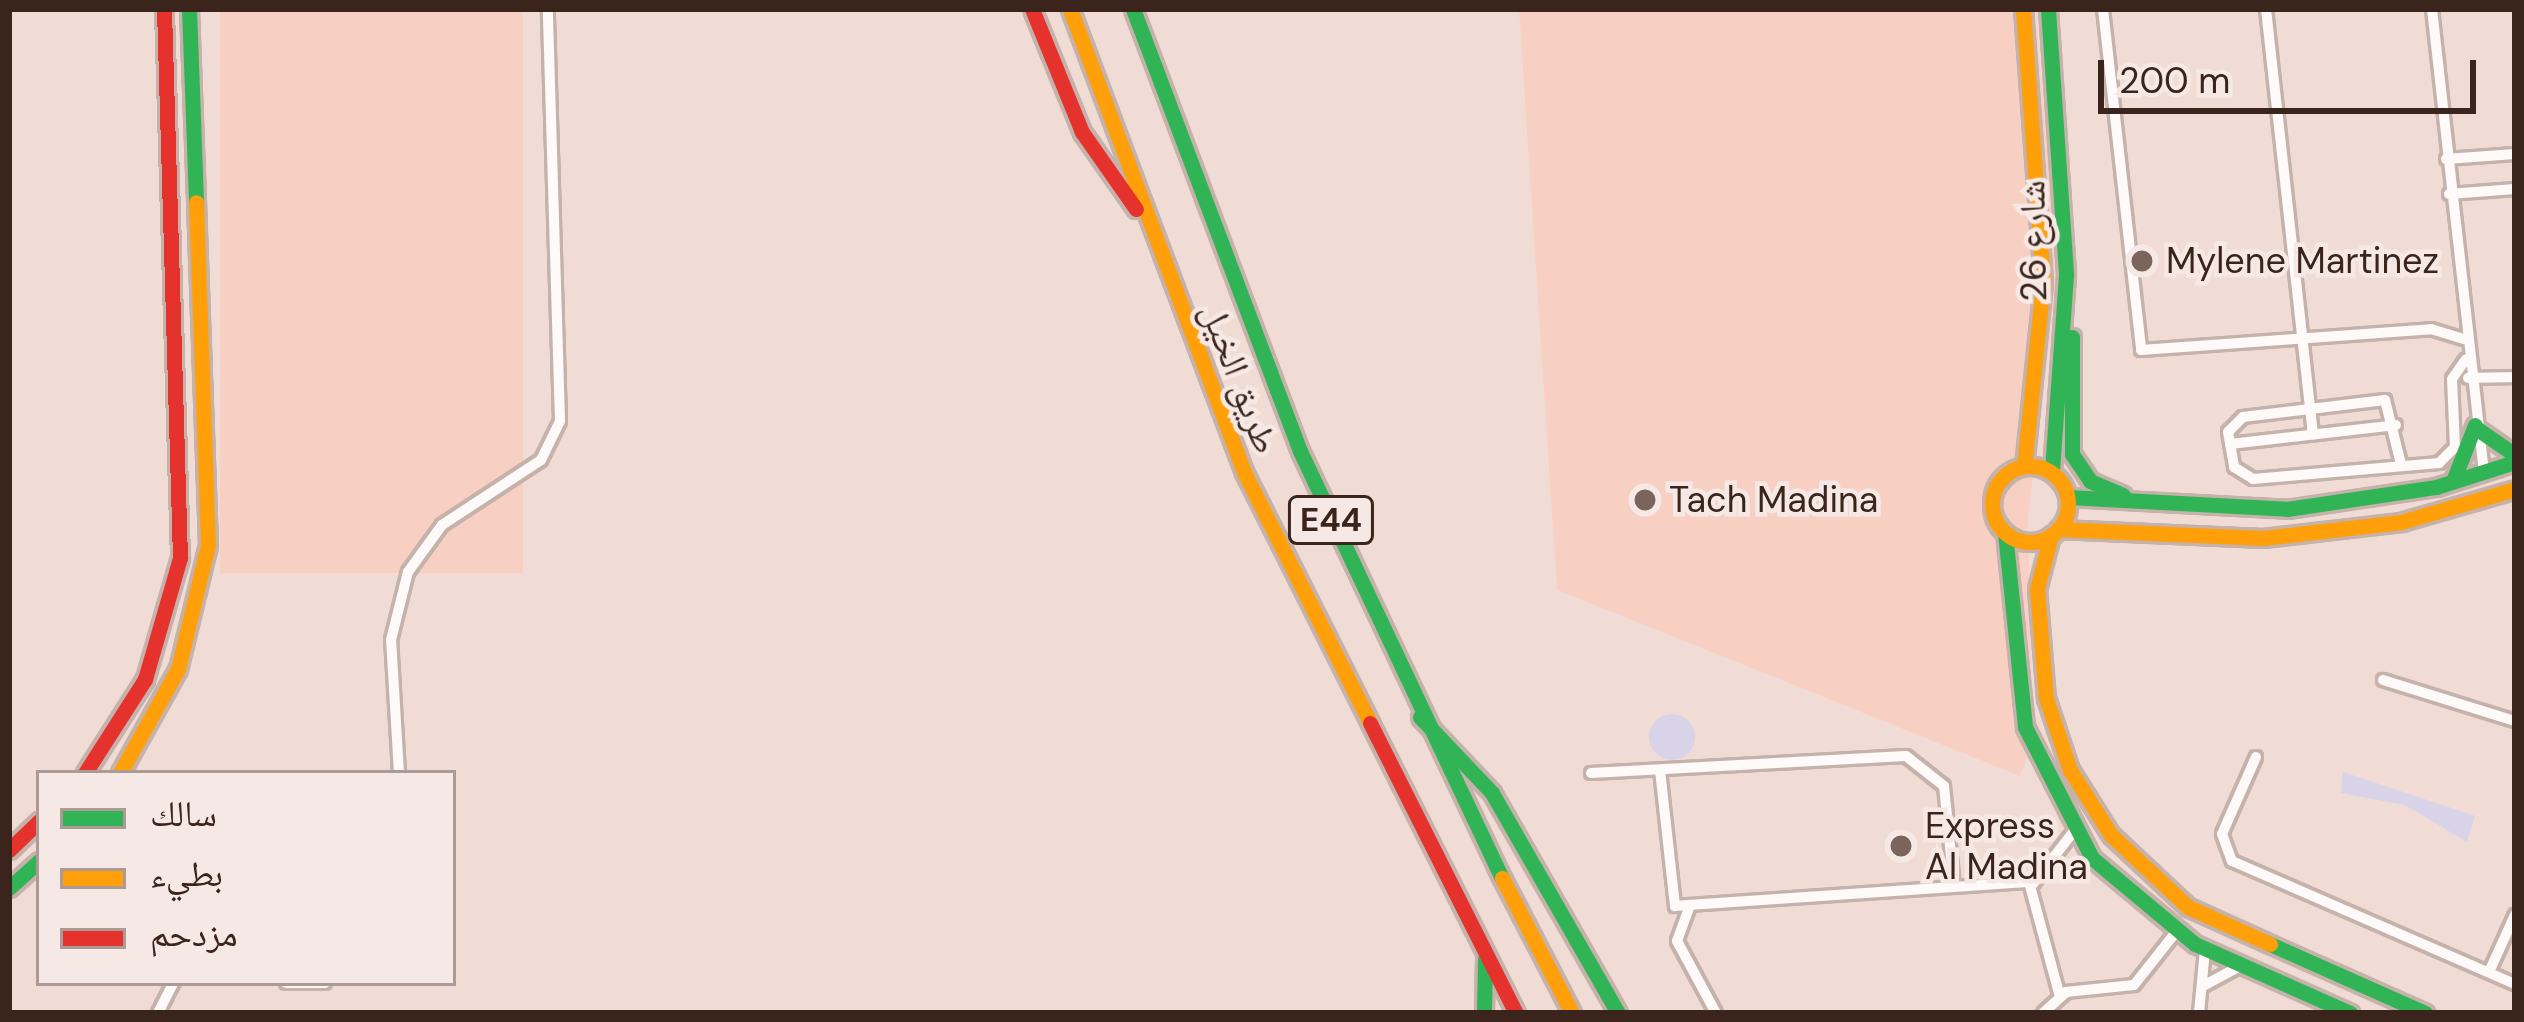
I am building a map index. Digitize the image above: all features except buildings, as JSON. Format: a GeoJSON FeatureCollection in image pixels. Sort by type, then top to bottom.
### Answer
{"type":"FeatureCollection","features":[{"type":"Feature","properties":{"kind":"main road"},"geometry":{"type":"LineString","coordinates":[[87,770],[155,657],[182,546],[164,9]]}},
{"type":"Feature","properties":{"kind":"main road"},"geometry":{"type":"LineString","coordinates":[[122,770],[178,668],[208,545],[189,9]]}},
{"type":"Feature","properties":{"kind":"main road"},"geometry":{"type":"LineString","coordinates":[[1032,9],[1092,152],[1146,219]]}},
{"type":"Feature","properties":{"kind":"main road","name":"طريق الخيل"},"geometry":{"type":"LineString","coordinates":[[1070,9],[1146,219],[1289,571],[1516,1013]]}},
{"type":"Feature","properties":{"kind":"main road","name":"طريق الخيل"},"geometry":{"type":"LineString","coordinates":[[1132,9],[1259,356],[1418,716],[1572,1013]]}},
{"type":"Feature","properties":{"kind":"main road","name":"شارع 26"},"geometry":{"type":"LineString","coordinates":[[2023,9],[2043,283],[2024,466]]}},
{"type":"Feature","properties":{"kind":"main road","name":"شارع 26"},"geometry":{"type":"LineString","coordinates":[[2048,9],[2057,90],[2066,303],[2052,472]]}},
{"type":"Feature","properties":{"kind":"main road"},"geometry":{"type":"LineString","coordinates":[[2029,89],[2057,90]]}},
{"type":"Feature","properties":{"kind":"main road"},"geometry":{"type":"LineString","coordinates":[[2066,303],[2075,462],[2098,486],[2148,504]]}},
{"type":"Feature","properties":{"kind":"main road"},"geometry":{"type":"LineString","coordinates":[[2450,483],[2469,460],[2475,425]]}},
{"type":"Feature","properties":{"kind":"main road"},"geometry":{"type":"LineString","coordinates":[[2475,425],[2489,447],[2515,459]]}},
{"type":"Feature","properties":{"kind":"main road"},"geometry":{"type":"LineString","coordinates":[[2068,497],[2287,509],[2450,483],[2515,459]]}},
{"type":"Feature","properties":{"kind":"main road"},"geometry":{"type":"LineString","coordinates":[[2068,497],[2052,472],[2024,466],[1995,488],[2005,533],[2025,727],[2074,831],[2115,884],[2176,932],[2240,966],[2350,1013]]}},
{"type":"Feature","properties":{"kind":"main road"},"geometry":{"type":"LineString","coordinates":[[2467,504],[2484,473]]}},
{"type":"Feature","properties":{"kind":"main road"},"geometry":{"type":"LineString","coordinates":[[2005,533],[2242,540],[2467,504],[2515,489]]}},
{"type":"Feature","properties":{"kind":"main road"},"geometry":{"type":"LineString","coordinates":[[2068,497],[2037,589],[2046,698],[2070,770],[2110,836],[2188,907],[2425,1013]]}},
{"type":"Feature","properties":{"kind":"main road"},"geometry":{"type":"LineString","coordinates":[[1418,716],[1482,778],[1618,1013]]}},
{"type":"Feature","properties":{"kind":"main road"},"geometry":{"type":"LineString","coordinates":[[9,850],[36,823]]}},
{"type":"Feature","properties":{"kind":"main road"},"geometry":{"type":"LineString","coordinates":[[9,888],[36,864]]}},
{"type":"Feature","properties":{"kind":"main road"},"geometry":{"type":"LineString","coordinates":[[1484,1013],[1485,959]]}},
{"type":"Feature","properties":{"kind":"street"},"geometry":{"type":"LineString","coordinates":[[399,770],[391,640],[407,572],[442,525],[541,460],[560,421],[548,9]]}},
{"type":"Feature","properties":{"kind":"street"},"geometry":{"type":"LineString","coordinates":[[2103,9],[2138,347],[2158,356],[2432,329],[2464,339]]}},
{"type":"Feature","properties":{"kind":"street"},"geometry":{"type":"LineString","coordinates":[[2266,9],[2299,342],[2313,434]]}},
{"type":"Feature","properties":{"kind":"street"},"geometry":{"type":"LineString","coordinates":[[2432,9],[2468,378],[2484,473]]}},
{"type":"Feature","properties":{"kind":"street"},"geometry":{"type":"LineString","coordinates":[[2446,159],[2515,154]]}},
{"type":"Feature","properties":{"kind":"street"},"geometry":{"type":"LineString","coordinates":[[2450,194],[2515,189]]}},
{"type":"Feature","properties":{"kind":"street"},"geometry":{"type":"LineString","coordinates":[[2401,464],[2396,424],[2385,400],[2237,419],[2230,444],[2236,471],[2253,479],[2401,464],[2451,456],[2452,379],[2466,359]]}},
{"type":"Feature","properties":{"kind":"street"},"geometry":{"type":"LineString","coordinates":[[2468,378],[2515,377]]}},
{"type":"Feature","properties":{"kind":"street"},"geometry":{"type":"LineString","coordinates":[[2230,444],[2396,424]]}},
{"type":"Feature","properties":{"kind":"street"},"geometry":{"type":"LineString","coordinates":[[2384,680],[2515,722]]}},
{"type":"Feature","properties":{"kind":"street"},"geometry":{"type":"LineString","coordinates":[[2256,757],[2222,835],[2232,861],[2515,984]]}},
{"type":"Feature","properties":{"kind":"street"},"geometry":{"type":"LineString","coordinates":[[1591,773],[1915,759],[1944,786],[1954,886]]}},
{"type":"Feature","properties":{"kind":"street"},"geometry":{"type":"LineString","coordinates":[[1660,770],[1668,900],[1689,908],[2033,884]]}},
{"type":"Feature","properties":{"kind":"street"},"geometry":{"type":"LineString","coordinates":[[2033,884],[2074,831]]}},
{"type":"Feature","properties":{"kind":"street"},"geometry":{"type":"LineString","coordinates":[[2033,884],[2060,997]]}},
{"type":"Feature","properties":{"kind":"street"},"geometry":{"type":"LineString","coordinates":[[1689,908],[1675,934],[1716,1013]]}},
{"type":"Feature","properties":{"kind":"street"},"geometry":{"type":"LineString","coordinates":[[2489,972],[2515,915]]}},
{"type":"Feature","properties":{"kind":"street"},"geometry":{"type":"LineString","coordinates":[[2043,1013],[2060,997],[2134,985],[2176,932]]}},
{"type":"Feature","properties":{"kind":"street"},"geometry":{"type":"LineString","coordinates":[[2199,1013],[2205,949]]}},
{"type":"Feature","properties":{"kind":"street"},"geometry":{"type":"LineString","coordinates":[[2203,986],[2240,966]]}},
{"type":"Feature","properties":{"kind":"street"},"geometry":{"type":"LineString","coordinates":[[158,1013],[172,986]]}},
{"type":"Feature","properties":{"kind":"shaded area"},"geometry":{"type":"Polygon","coordinates":[[[220,9],[523,9],[523,573],[220,573],[220,9]]]}},
{"type":"Feature","properties":{"kind":"shaded area"},"geometry":{"type":"Polygon","coordinates":[[[1519,9],[2035,9],[2058,268],[2028,518],[2032,745],[2020,776],[1557,590],[1519,9]]]}},
{"type":"Feature","properties":{"kind":"shaded area"},"geometry":{"type":"Polygon","coordinates":[[[1672,714],[1688,721],[1695,737],[1688,753],[1672,760],[1656,753],[1649,737],[1656,721],[1672,714]]]}},
{"type":"Feature","properties":{"kind":"shaded area"},"geometry":{"type":"Polygon","coordinates":[[[2343,772],[2475,816],[2467,842],[2405,805],[2341,793],[2343,772]]]}},
{"type":"Feature","properties":{"kind":"traffic: fast"},"geometry":{"type":"LineString","coordinates":[[189,9],[196,202]]}},
{"type":"Feature","properties":{"kind":"traffic: fast"},"geometry":{"type":"LineString","coordinates":[[1133,9],[1300,451],[1502,878]]}},
{"type":"Feature","properties":{"kind":"traffic: fast"},"geometry":{"type":"LineString","coordinates":[[2048,9],[2066,275],[2052,472]]}},
{"type":"Feature","properties":{"kind":"traffic: fast"},"geometry":{"type":"LineString","coordinates":[[2072,337],[2072,454],[2090,481],[2123,495]]}},
{"type":"Feature","properties":{"kind":"traffic: fast"},"geometry":{"type":"LineString","coordinates":[[2453,481],[2475,425]]}},
{"type":"Feature","properties":{"kind":"traffic: fast"},"geometry":{"type":"LineString","coordinates":[[2476,428],[2515,455]]}},
{"type":"Feature","properties":{"kind":"traffic: fast"},"geometry":{"type":"LineString","coordinates":[[2068,497],[2287,509],[2436,487],[2515,462]]}},
{"type":"Feature","properties":{"kind":"traffic: fast"},"geometry":{"type":"LineString","coordinates":[[2005,533],[2025,727],[2092,858],[2195,944],[2350,1013]]}},
{"type":"Feature","properties":{"kind":"traffic: fast"},"geometry":{"type":"LineString","coordinates":[[1420,717],[1492,793],[1618,1013]]}},
{"type":"Feature","properties":{"kind":"traffic: fast"},"geometry":{"type":"LineString","coordinates":[[9,888],[36,864]]}},
{"type":"Feature","properties":{"kind":"traffic: fast"},"geometry":{"type":"LineString","coordinates":[[2270,944],[2425,1013]]}},
{"type":"Feature","properties":{"kind":"traffic: fast"},"geometry":{"type":"LineString","coordinates":[[1484,1013],[1485,959]]}},
{"type":"Feature","properties":{"kind":"traffic: slow"},"geometry":{"type":"LineString","coordinates":[[1070,9],[1244,472],[1370,723]]}},
{"type":"Feature","properties":{"kind":"traffic: slow"},"geometry":{"type":"LineString","coordinates":[[2023,9],[2043,283],[2024,466]]}},
{"type":"Feature","properties":{"kind":"traffic: slow"},"geometry":{"type":"LineString","coordinates":[[122,770],[178,669],[208,545],[196,202]]}},
{"type":"Feature","properties":{"kind":"traffic: slow"},"geometry":{"type":"LineString","coordinates":[[2030,466],[2057,477],[2068,504],[2057,531],[2030,542],[2003,531],[1992,504],[2003,477],[2030,466]]}},
{"type":"Feature","properties":{"kind":"traffic: slow"},"geometry":{"type":"LineString","coordinates":[[2058,529],[2263,538],[2401,522],[2515,489]]}},
{"type":"Feature","properties":{"kind":"traffic: slow"},"geometry":{"type":"LineString","coordinates":[[2051,535],[2037,589],[2046,698],[2070,770],[2111,835],[2188,907],[2270,944]]}},
{"type":"Feature","properties":{"kind":"traffic: slow"},"geometry":{"type":"LineString","coordinates":[[1502,878],[1572,1013]]}},
{"type":"Feature","properties":{"kind":"traffic: jam"},"geometry":{"type":"LineString","coordinates":[[87,770],[145,679],[180,558],[164,9]]}},
{"type":"Feature","properties":{"kind":"traffic: jam"},"geometry":{"type":"LineString","coordinates":[[1032,9],[1082,132],[1136,209]]}},
{"type":"Feature","properties":{"kind":"traffic: jam"},"geometry":{"type":"LineString","coordinates":[[1370,723],[1516,1013]]}},
{"type":"Feature","properties":{"kind":"traffic: jam"},"geometry":{"type":"LineString","coordinates":[[9,850],[36,824]]}},
{"type":"Feature","properties":{"kind":"place","name":"Mylene Martinez"},"geometry":{"type":"Point","coordinates":[2142,261]}},
{"type":"Feature","properties":{"kind":"place","name":"Tach Madina"},"geometry":{"type":"Point","coordinates":[1645,500]}},
{"type":"Feature","properties":{"kind":"place","name":"Express Al Madina"},"geometry":{"type":"Point","coordinates":[1901,846]}}]}
